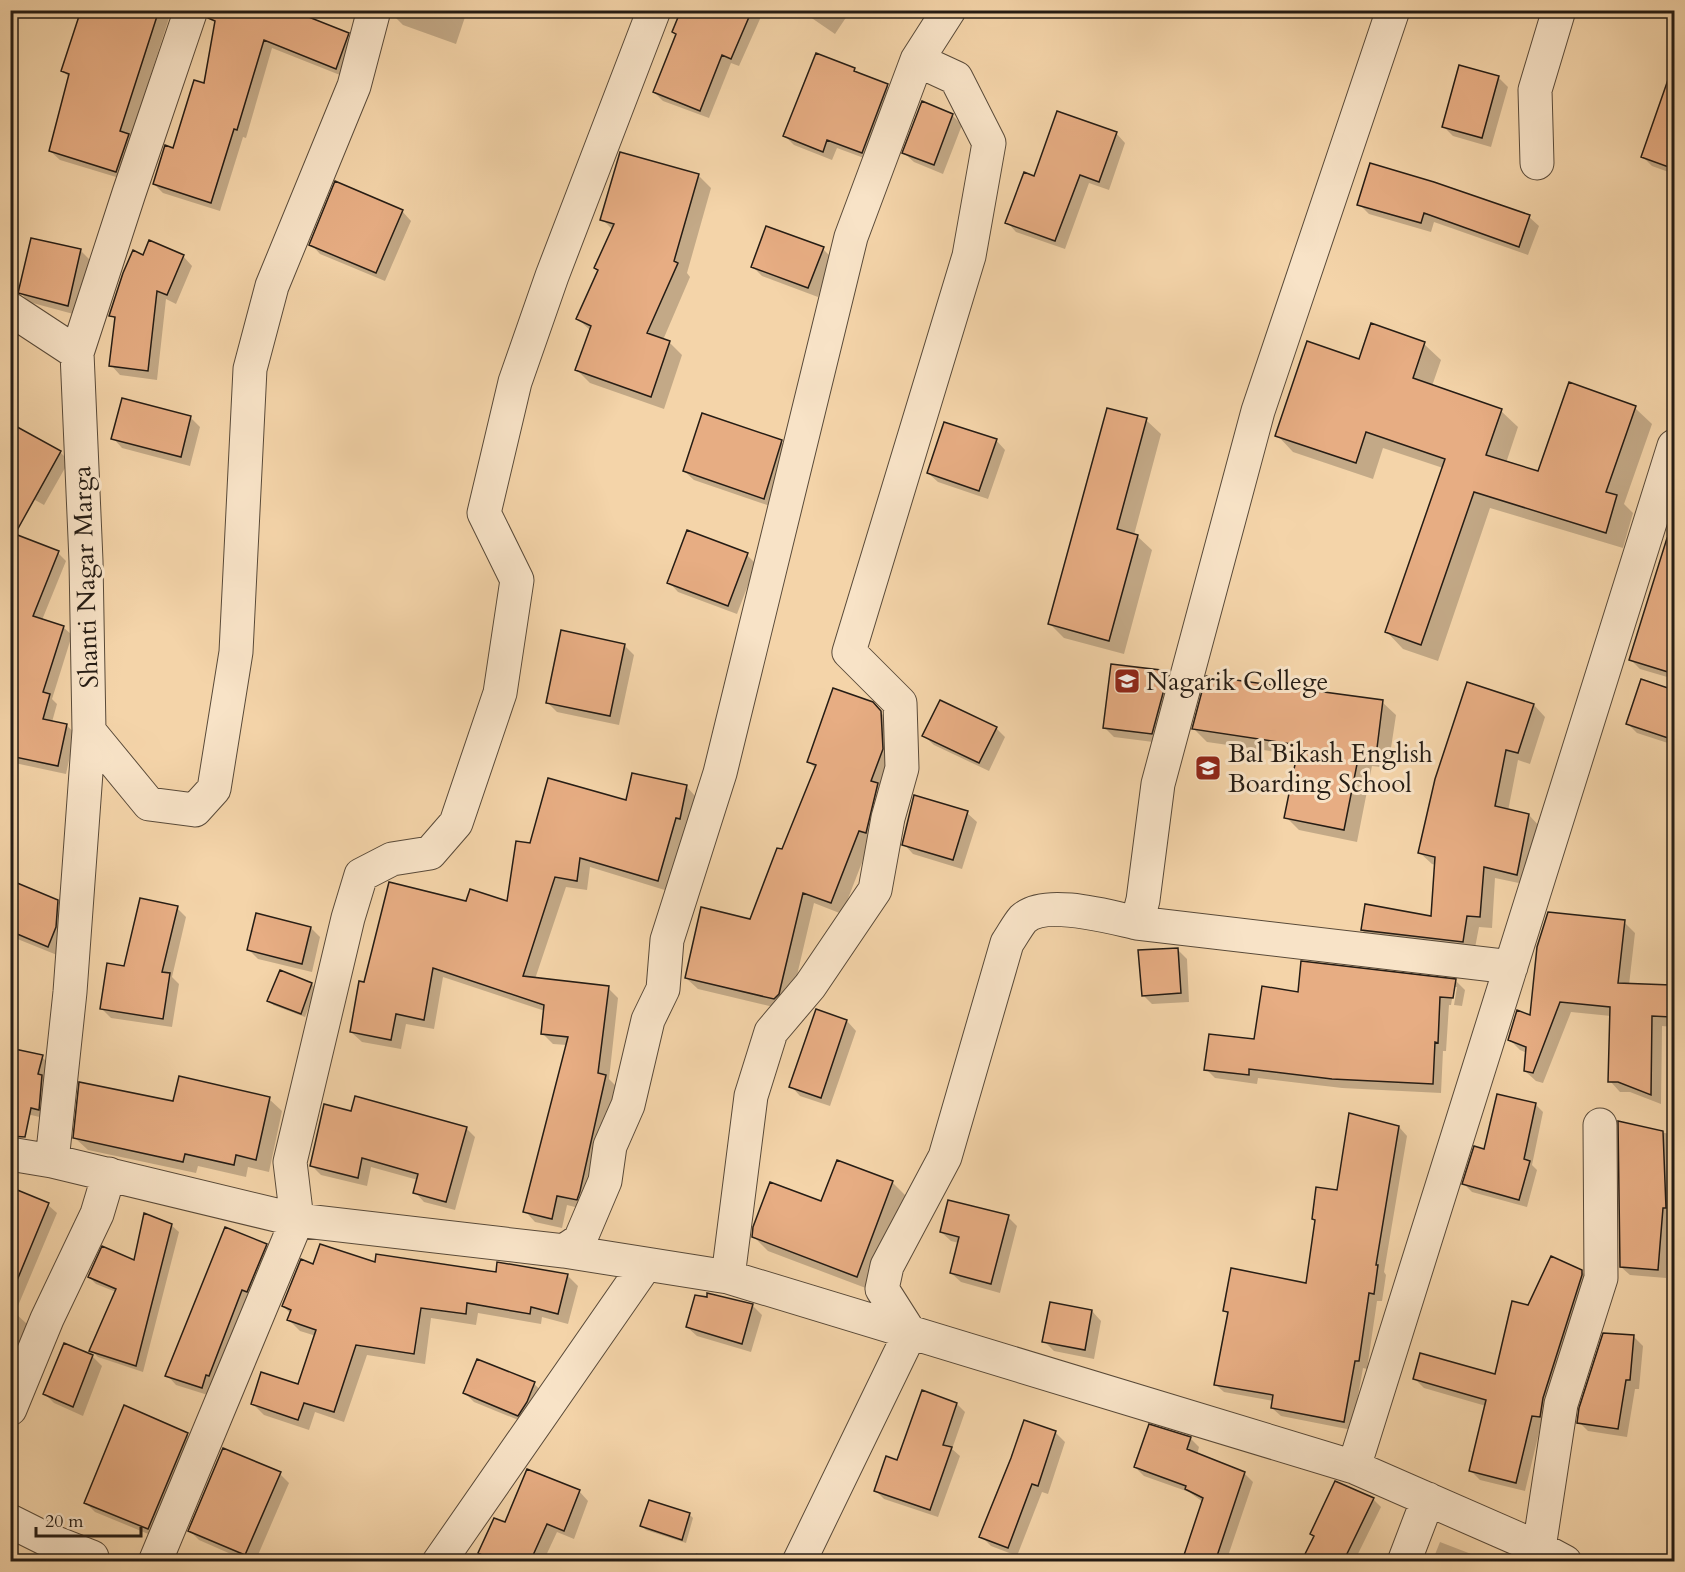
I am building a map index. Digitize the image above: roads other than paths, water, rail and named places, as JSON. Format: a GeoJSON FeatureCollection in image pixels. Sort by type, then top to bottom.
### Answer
{"type":"FeatureCollection","features":[{"type":"Feature","properties":{"kind":"street","name":"Shanti Nagar Marga"},"geometry":{"type":"LineString","coordinates":[[52,1161],[70,992],[89,731],[86,561],[77,353],[191,10]]}},
{"type":"Feature","properties":{"kind":"street"},"geometry":{"type":"LineString","coordinates":[[89,731],[149,804],[195,810],[214,789],[236,652],[249,369],[272,286],[354,86],[374,10]]}},
{"type":"Feature","properties":{"kind":"street"},"geometry":{"type":"LineString","coordinates":[[155,1562],[297,1220],[290,1162],[361,875],[392,859],[430,853],[456,823],[500,693],[517,579],[484,513],[515,382],[552,276],[654,10]]}},
{"type":"Feature","properties":{"kind":"street"},"geometry":{"type":"LineString","coordinates":[[564,1251],[580,1240],[605,1181],[610,1146],[628,1105],[648,1020],[663,989],[667,940],[720,773],[851,237],[916,60],[949,10]]}},
{"type":"Feature","properties":{"kind":"street"},"geometry":{"type":"LineString","coordinates":[[1137,923],[1143,900],[1158,784],[1258,411],[1394,10]]}},
{"type":"Feature","properties":{"kind":"street"},"geometry":{"type":"LineString","coordinates":[[1537,163],[1535,90],[1559,10]]}},
{"type":"Feature","properties":{"kind":"street"},"geometry":{"type":"LineString","coordinates":[[728,1277],[751,1096],[771,1032],[810,986],[875,890],[888,818],[903,768],[900,703],[849,652],[969,256],[989,143],[956,78],[916,60]]}},
{"type":"Feature","properties":{"kind":"street"},"geometry":{"type":"LineString","coordinates":[[10,309],[77,353]]}},
{"type":"Feature","properties":{"kind":"street"},"geometry":{"type":"LineString","coordinates":[[1354,1467],[1674,446]]}},
{"type":"Feature","properties":{"kind":"street"},"geometry":{"type":"LineString","coordinates":[[910,1333],[882,1289],[886,1266],[945,1157],[1007,943],[1023,919],[1040,910],[1082,910],[1137,923],[1511,967]]}},
{"type":"Feature","properties":{"kind":"street"},"geometry":{"type":"LineString","coordinates":[[10,1154],[109,1174],[297,1220],[564,1251],[728,1277],[1354,1467],[1552,1555],[1561,1404],[1601,1278],[1600,1125]]}},
{"type":"Feature","properties":{"kind":"street"},"geometry":{"type":"LineString","coordinates":[[10,1409],[47,1318],[97,1214],[109,1174]]}},
{"type":"Feature","properties":{"kind":"street"},"geometry":{"type":"LineString","coordinates":[[439,1562],[646,1264]]}},
{"type":"Feature","properties":{"kind":"street"},"geometry":{"type":"LineString","coordinates":[[799,1562],[910,1333]]}},
{"type":"Feature","properties":{"kind":"street"},"geometry":{"type":"LineString","coordinates":[[1404,1562],[1428,1499]]}},
{"type":"Feature","properties":{"kind":"street"},"geometry":{"type":"LineString","coordinates":[[10,1521],[94,1560]]}},
{"type":"Feature","properties":{"kind":"place","name":"Nagarik College"},"geometry":{"type":"Point","coordinates":[1127,681]}},
{"type":"Feature","properties":{"kind":"place","name":"Bal Bikash English Boarding School"},"geometry":{"type":"Point","coordinates":[1208,768]}}]}
